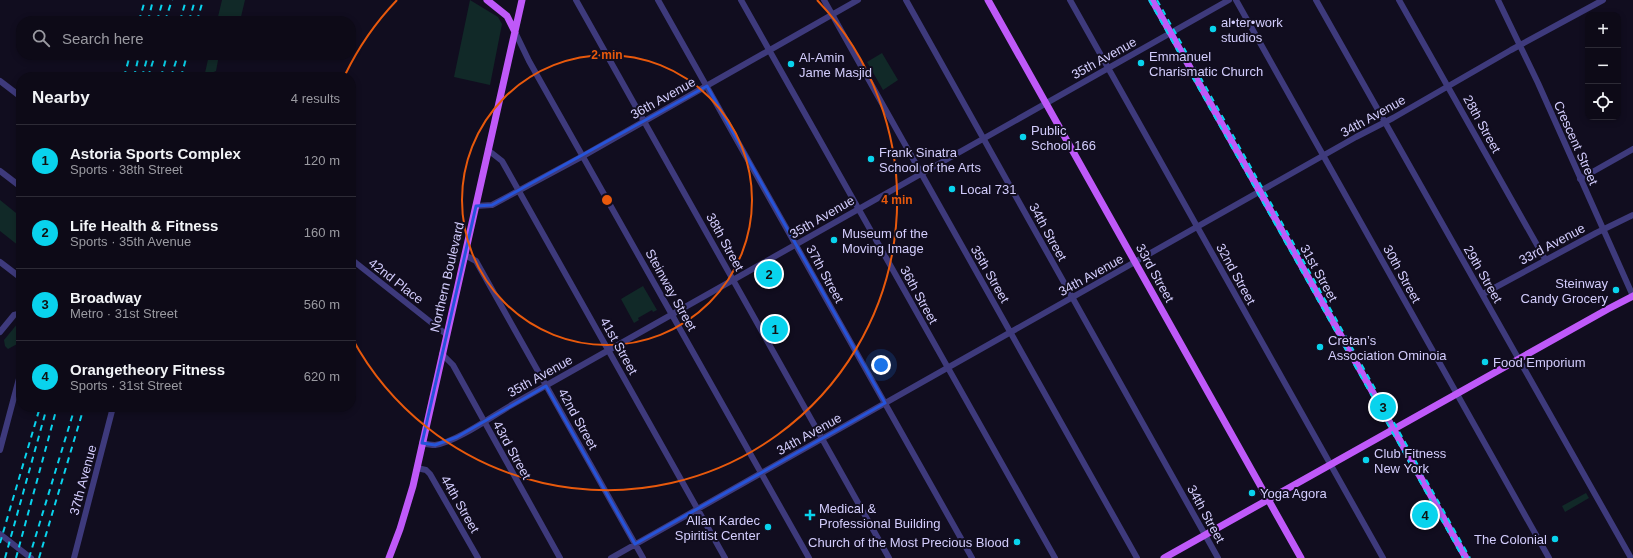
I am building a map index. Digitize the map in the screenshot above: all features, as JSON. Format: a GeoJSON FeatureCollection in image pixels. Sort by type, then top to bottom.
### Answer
{"type":"FeatureCollection","features":[{"type":"Feature","properties":{"kind":"main road"},"geometry":{"type":"LineString","coordinates":[[487,0],[506,16],[515,32]]}},
{"type":"Feature","properties":{"kind":"main road","name":"Northern Boulevard"},"geometry":{"type":"LineString","coordinates":[[392,557],[417,468],[522,0]]}},
{"type":"Feature","properties":{"kind":"main road","name":"33rd Street"},"geometry":{"type":"LineString","coordinates":[[988,0],[1301,558]]}},
{"type":"Feature","properties":{"kind":"main road","name":"31st Street"},"geometry":{"type":"LineString","coordinates":[[1152,0],[1466,558]]}},
{"type":"Feature","properties":{"kind":"main road"},"geometry":{"type":"LineString","coordinates":[[1164,558],[1633,296]]}},
{"type":"Feature","properties":{"kind":"street","name":"38th Street"},"geometry":{"type":"LineString","coordinates":[[576,0],[889,558]]}},
{"type":"Feature","properties":{"kind":"street","name":"37th Street"},"geometry":{"type":"LineString","coordinates":[[658,0],[972,558]]}},
{"type":"Feature","properties":{"kind":"street","name":"36th Street"},"geometry":{"type":"LineString","coordinates":[[741,0],[947,368],[1056,558]]}},
{"type":"Feature","properties":{"kind":"street","name":"35th Street"},"geometry":{"type":"LineString","coordinates":[[824,0],[1137,558]]}},
{"type":"Feature","properties":{"kind":"street","name":"36th Avenue"},"geometry":{"type":"LineString","coordinates":[[476,206],[492,205],[583,156],[858,0]]}},
{"type":"Feature","properties":{"kind":"street","name":"34th Street"},"geometry":{"type":"LineString","coordinates":[[906,0],[1218,558]]}},
{"type":"Feature","properties":{"kind":"street","name":"32nd Street"},"geometry":{"type":"LineString","coordinates":[[1070,0],[1383,558]]}},
{"type":"Feature","properties":{"kind":"street","name":"35th Avenue"},"geometry":{"type":"LineString","coordinates":[[422,444],[435,445],[464,433],[1229,0]]}},
{"type":"Feature","properties":{"kind":"street","name":"30th Street"},"geometry":{"type":"LineString","coordinates":[[1236,0],[1549,558]]}},
{"type":"Feature","properties":{"kind":"street","name":"29th Street"},"geometry":{"type":"LineString","coordinates":[[1316,0],[1631,558]]}},
{"type":"Feature","properties":{"kind":"street","name":"28th Street"},"geometry":{"type":"LineString","coordinates":[[1399,0],[1545,259]]}},
{"type":"Feature","properties":{"kind":"street","name":"Crescent Street"},"geometry":{"type":"LineString","coordinates":[[1498,0],[1520,45],[1633,296]]}},
{"type":"Feature","properties":{"kind":"street","name":"34th Avenue"},"geometry":{"type":"LineString","coordinates":[[611,558],[1600,1]]}},
{"type":"Feature","properties":{"kind":"street","name":"Steinway Street"},"geometry":{"type":"LineString","coordinates":[[515,32],[529,61],[673,314],[809,558]]}},
{"type":"Feature","properties":{"kind":"street"},"geometry":{"type":"LineString","coordinates":[[0,81],[16,93]]}},
{"type":"Feature","properties":{"kind":"street"},"geometry":{"type":"LineString","coordinates":[[1580,179],[1633,149]]}},
{"type":"Feature","properties":{"kind":"street","name":"41st Street"},"geometry":{"type":"LineString","coordinates":[[488,150],[502,161],[725,558]]}},
{"type":"Feature","properties":{"kind":"street"},"geometry":{"type":"LineString","coordinates":[[0,171],[16,183]]}},
{"type":"Feature","properties":{"kind":"street","name":"33rd Avenue"},"geometry":{"type":"LineString","coordinates":[[1482,294],[1602,229],[1633,215]]}},
{"type":"Feature","properties":{"kind":"street","name":"42nd Street"},"geometry":{"type":"LineString","coordinates":[[465,255],[476,261],[643,558]]}},
{"type":"Feature","properties":{"kind":"street"},"geometry":{"type":"LineString","coordinates":[[0,262],[16,274]]}},
{"type":"Feature","properties":{"kind":"street","name":"42nd Place"},"geometry":{"type":"LineString","coordinates":[[356,264],[447,335]]}},
{"type":"Feature","properties":{"kind":"street"},"geometry":{"type":"LineString","coordinates":[[0,332],[16,314]]}},
{"type":"Feature","properties":{"kind":"street","name":"43rd Street"},"geometry":{"type":"LineString","coordinates":[[442,354],[453,365],[560,558]]}},
{"type":"Feature","properties":{"kind":"street"},"geometry":{"type":"LineString","coordinates":[[0,450],[16,390]]}},
{"type":"Feature","properties":{"kind":"street","name":"37th Avenue"},"geometry":{"type":"LineString","coordinates":[[74,558],[112,412]]}},
{"type":"Feature","properties":{"kind":"street","name":"44th Street"},"geometry":{"type":"LineString","coordinates":[[417,468],[426,470],[430,474],[478,558]]}},
{"type":"Feature","properties":{"kind":"street"},"geometry":{"type":"LineString","coordinates":[[0,534],[31,558]]}},
{"type":"Feature","properties":{"kind":"highlighted area"},"geometry":{"type":"Polygon","coordinates":[[[707,86],[885,403],[635,544],[546,386],[457,437],[435,445],[422,443],[476,206],[492,205],[707,86]]]}},
{"type":"Feature","properties":{"kind":"green space"},"geometry":{"type":"Polygon","coordinates":[[[222,0],[245,0],[241,16],[218,16],[222,0]]]}},
{"type":"Feature","properties":{"kind":"green space"},"geometry":{"type":"Polygon","coordinates":[[[470,0],[498,17],[502,24],[490,85],[454,77],[470,0]]]}},
{"type":"Feature","properties":{"kind":"green space"},"geometry":{"type":"Polygon","coordinates":[[[882,53],[898,80],[883,90],[867,62],[882,53]]]}},
{"type":"Feature","properties":{"kind":"green space"},"geometry":{"type":"Polygon","coordinates":[[[208,60],[218,60],[216,71],[205,72],[208,60]]]}},
{"type":"Feature","properties":{"kind":"green space"},"geometry":{"type":"Polygon","coordinates":[[[0,200],[16,213],[16,244],[0,231],[0,200]]]}},
{"type":"Feature","properties":{"kind":"green space"},"geometry":{"type":"Polygon","coordinates":[[[643,286],[657,310],[653,312],[652,310],[638,318],[639,320],[634,323],[621,299],[643,286]]]}},
{"type":"Feature","properties":{"kind":"green space"},"geometry":{"type":"Polygon","coordinates":[[[16,325],[16,345],[8,349],[5,346],[4,340],[16,325]]]}},
{"type":"Feature","properties":{"kind":"green space"},"geometry":{"type":"Polygon","coordinates":[[[1586,493],[1589,498],[1565,512],[1562,506],[1586,493]]]}},
{"type":"Feature","properties":{"kind":"railway"},"geometry":{"type":"LineString","coordinates":[[140,16],[145,0]]}},
{"type":"Feature","properties":{"kind":"railway"},"geometry":{"type":"LineString","coordinates":[[149,16],[153,0]]}},
{"type":"Feature","properties":{"kind":"railway"},"geometry":{"type":"LineString","coordinates":[[158,16],[163,0]]}},
{"type":"Feature","properties":{"kind":"railway"},"geometry":{"type":"LineString","coordinates":[[167,16],[172,0]]}},
{"type":"Feature","properties":{"kind":"railway"},"geometry":{"type":"LineString","coordinates":[[181,16],[186,0]]}},
{"type":"Feature","properties":{"kind":"railway"},"geometry":{"type":"LineString","coordinates":[[190,16],[195,0]]}},
{"type":"Feature","properties":{"kind":"railway"},"geometry":{"type":"LineString","coordinates":[[198,16],[203,0]]}},
{"type":"Feature","properties":{"kind":"railway"},"geometry":{"type":"LineString","coordinates":[[1149,0],[1463,558]]}},
{"type":"Feature","properties":{"kind":"railway"},"geometry":{"type":"LineString","coordinates":[[1157,0],[1470,558]]}},
{"type":"Feature","properties":{"kind":"railway"},"geometry":{"type":"LineString","coordinates":[[125,72],[129,60]]}},
{"type":"Feature","properties":{"kind":"railway"},"geometry":{"type":"LineString","coordinates":[[135,72],[138,60]]}},
{"type":"Feature","properties":{"kind":"railway"},"geometry":{"type":"LineString","coordinates":[[143,72],[147,60]]}},
{"type":"Feature","properties":{"kind":"railway"},"geometry":{"type":"LineString","coordinates":[[150,72],[153,60]]}},
{"type":"Feature","properties":{"kind":"railway"},"geometry":{"type":"LineString","coordinates":[[162,72],[166,60]]}},
{"type":"Feature","properties":{"kind":"railway"},"geometry":{"type":"LineString","coordinates":[[173,72],[176,60]]}},
{"type":"Feature","properties":{"kind":"railway"},"geometry":{"type":"LineString","coordinates":[[182,72],[186,60]]}},
{"type":"Feature","properties":{"kind":"railway"},"geometry":{"type":"LineString","coordinates":[[0,543],[39,412]]}},
{"type":"Feature","properties":{"kind":"railway"},"geometry":{"type":"LineString","coordinates":[[5,558],[46,412]]}},
{"type":"Feature","properties":{"kind":"railway"},"geometry":{"type":"LineString","coordinates":[[16,558],[56,412]]}},
{"type":"Feature","properties":{"kind":"railway"},"geometry":{"type":"LineString","coordinates":[[29,558],[73,412]]}},
{"type":"Feature","properties":{"kind":"railway"},"geometry":{"type":"LineString","coordinates":[[39,558],[83,412]]}},
{"type":"Feature","properties":{"kind":"place","name":"al•ter•work studios"},"geometry":{"type":"Point","coordinates":[1213,29]}},
{"type":"Feature","properties":{"kind":"place","name":"Emmanuel Charismatic Church"},"geometry":{"type":"Point","coordinates":[1141,63]}},
{"type":"Feature","properties":{"kind":"place","name":"Al-Amin Jame Masjid"},"geometry":{"type":"Point","coordinates":[791,64]}},
{"type":"Feature","properties":{"kind":"place","name":"Public School 166"},"geometry":{"type":"Point","coordinates":[1023,137]}},
{"type":"Feature","properties":{"kind":"place","name":"Frank Sinatra School of the Arts"},"geometry":{"type":"Point","coordinates":[871,159]}},
{"type":"Feature","properties":{"kind":"place","name":"Local 731"},"geometry":{"type":"Point","coordinates":[952,189]}},
{"type":"Feature","properties":{"kind":"place","name":"Museum of the Moving Image"},"geometry":{"type":"Point","coordinates":[834,240]}},
{"type":"Feature","properties":{"kind":"place","name":"Life Health & Fitness"},"geometry":{"type":"Point","coordinates":[769,274]}},
{"type":"Feature","properties":{"kind":"place","name":"Steinway Candy Grocery"},"geometry":{"type":"Point","coordinates":[1616,290]}},
{"type":"Feature","properties":{"kind":"place","name":"Astoria Sports Complex"},"geometry":{"type":"Point","coordinates":[775,329]}},
{"type":"Feature","properties":{"kind":"place","name":"Cretan’s Association Ominoia"},"geometry":{"type":"Point","coordinates":[1320,347]}},
{"type":"Feature","properties":{"kind":"place","name":"Food Emporium"},"geometry":{"type":"Point","coordinates":[1485,362]}},
{"type":"Feature","properties":{"kind":"place","name":"Broadway"},"geometry":{"type":"Point","coordinates":[1383,407]}},
{"type":"Feature","properties":{"kind":"place","name":"Club Fitness New York"},"geometry":{"type":"Point","coordinates":[1366,460]}},
{"type":"Feature","properties":{"kind":"place","name":"Yoga Agora"},"geometry":{"type":"Point","coordinates":[1252,493]}},
{"type":"Feature","properties":{"kind":"place","name":"Medical & Professional Building"},"geometry":{"type":"Point","coordinates":[810,515]}},
{"type":"Feature","properties":{"kind":"place","name":"Orangetheory Fitness"},"geometry":{"type":"Point","coordinates":[1425,515]}},
{"type":"Feature","properties":{"kind":"place","name":"Allan Kardec Spiritist Center"},"geometry":{"type":"Point","coordinates":[768,527]}},
{"type":"Feature","properties":{"kind":"place","name":"The Colonial"},"geometry":{"type":"Point","coordinates":[1555,539]}},
{"type":"Feature","properties":{"kind":"place","name":"Church of the Most Precious Blood"},"geometry":{"type":"Point","coordinates":[1017,542]}}]}
